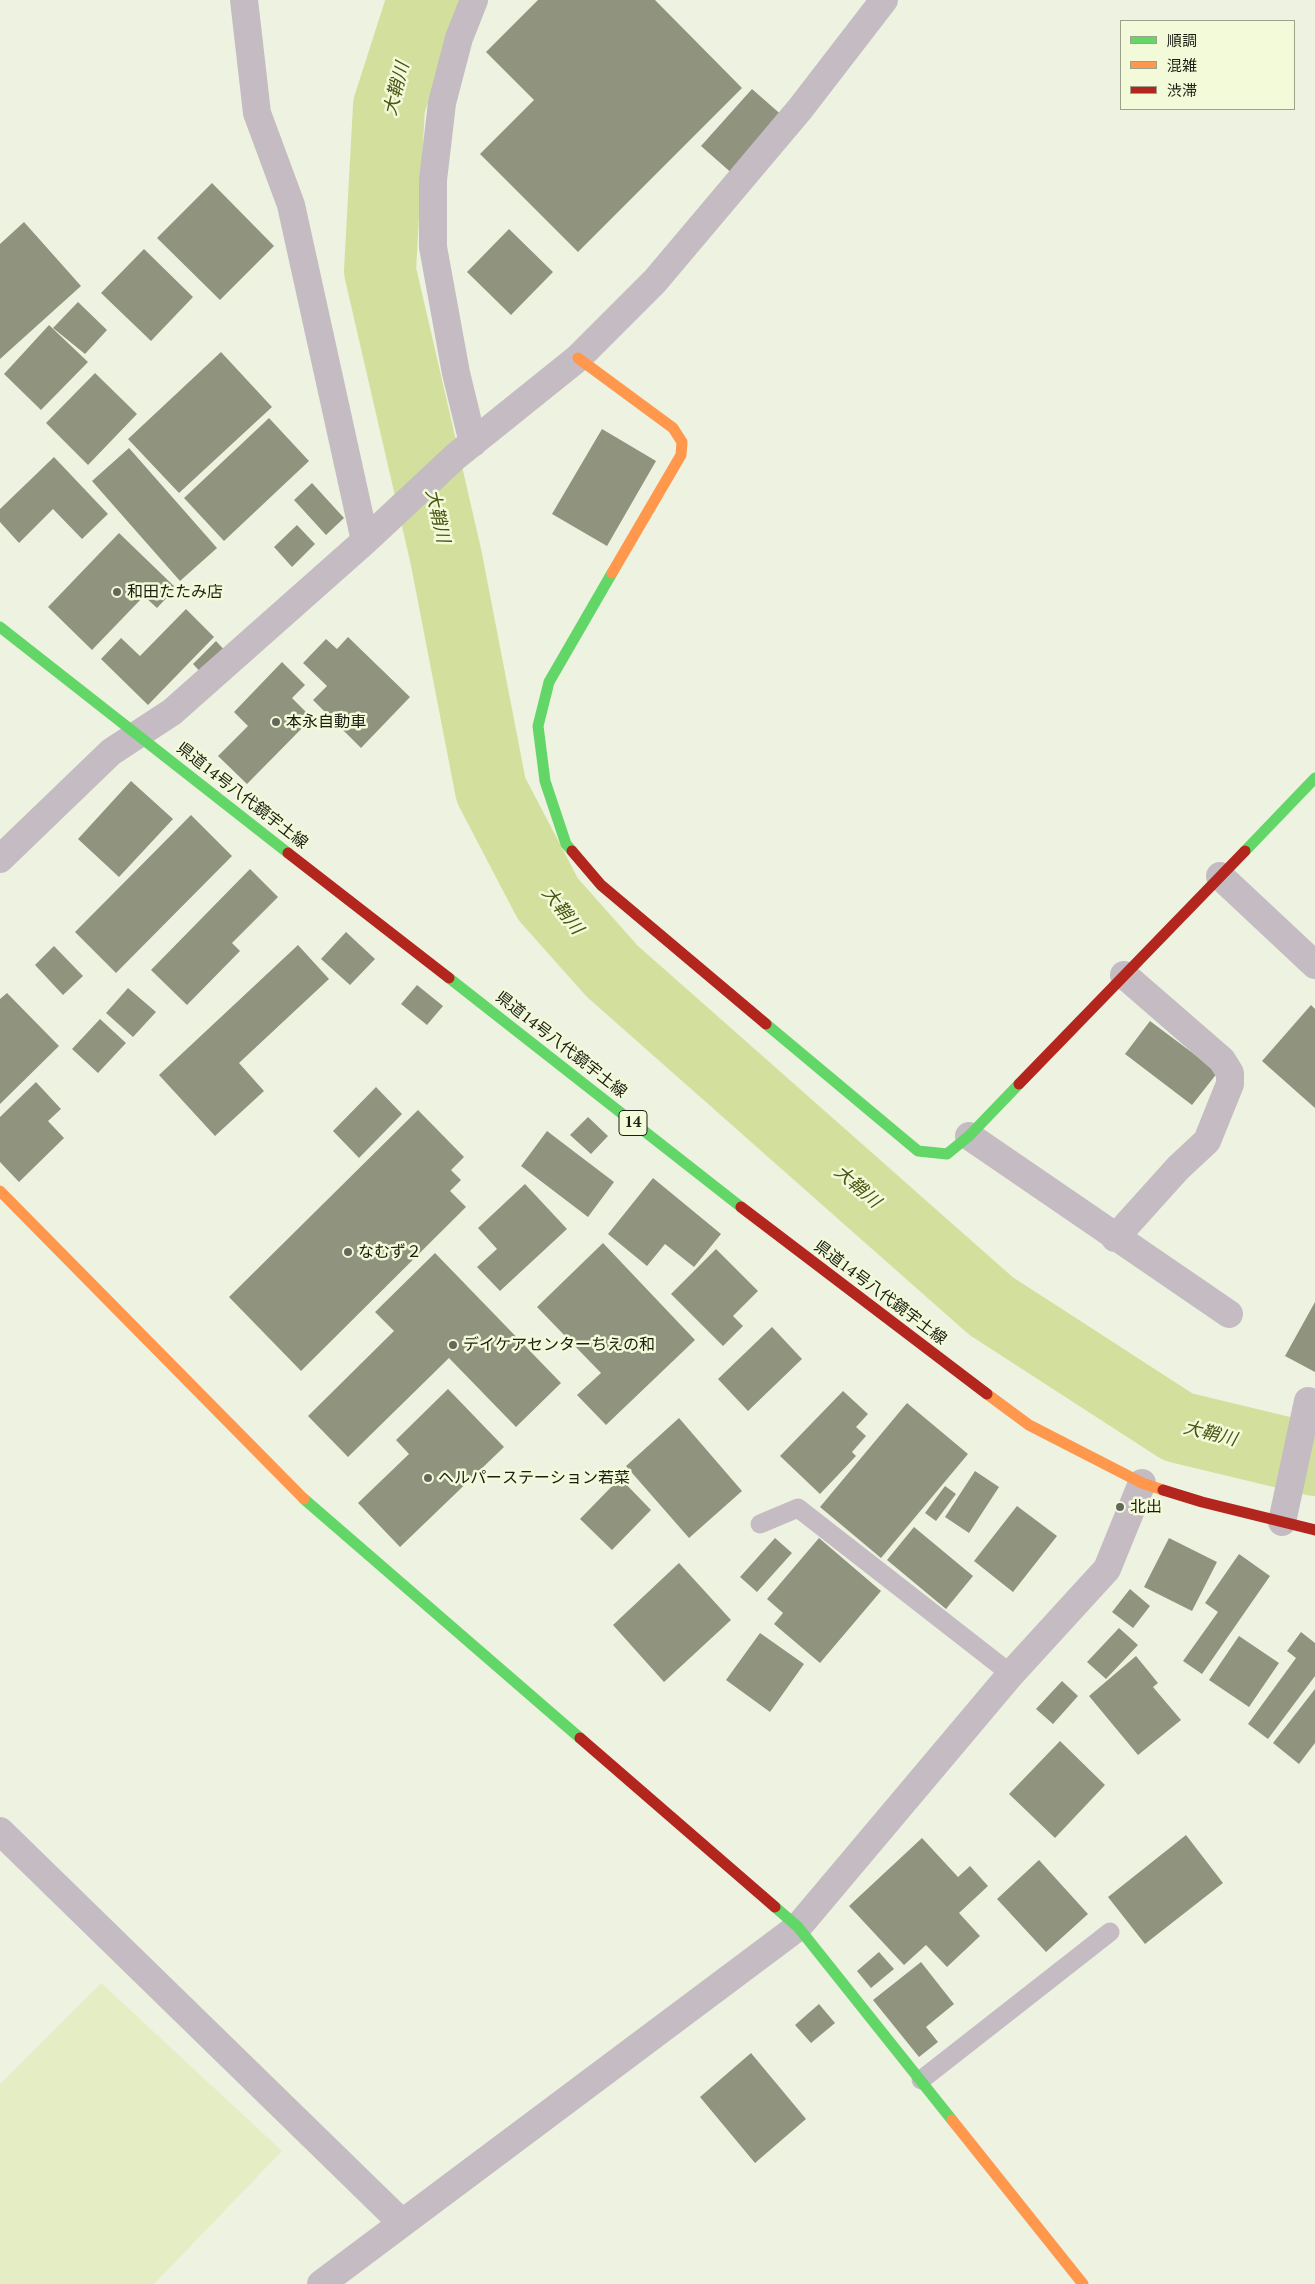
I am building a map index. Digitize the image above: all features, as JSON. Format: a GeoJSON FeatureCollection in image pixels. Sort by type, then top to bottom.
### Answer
{"type":"FeatureCollection","features":[{"type":"Feature","properties":{"kind":"street"},"geometry":{"type":"LineString","coordinates":[[244,0],[257,113],[290,205],[374,532]]}},
{"type":"Feature","properties":{"kind":"street"},"geometry":{"type":"LineString","coordinates":[[465,449],[456,373],[433,237],[433,180],[442,103],[459,38],[474,0]]}},
{"type":"Feature","properties":{"kind":"street"},"geometry":{"type":"LineString","coordinates":[[0,859],[111,752],[139,736],[172,712],[465,449],[578,358],[655,281],[800,109],[884,0]]}},
{"type":"Feature","properties":{"kind":"street"},"geometry":{"type":"LineString","coordinates":[[578,358],[673,428],[682,442],[682,455],[549,682],[538,726],[545,781],[566,844],[601,885],[918,1151],[947,1154],[969,1136],[1315,778]]}},
{"type":"Feature","properties":{"kind":"street","name":"県道14号八代鏡宇土線"},"geometry":{"type":"LineString","coordinates":[[0,627],[799,1252],[1029,1425],[1142,1483],[1202,1502],[1315,1530]]}},
{"type":"Feature","properties":{"kind":"street"},"geometry":{"type":"LineString","coordinates":[[1220,876],[1315,965]]}},
{"type":"Feature","properties":{"kind":"street"},"geometry":{"type":"LineString","coordinates":[[1115,1238],[1178,1168],[1207,1141],[1230,1084],[1230,1073],[1222,1060],[1124,975]]}},
{"type":"Feature","properties":{"kind":"street"},"geometry":{"type":"LineString","coordinates":[[969,1136],[1115,1238],[1229,1314]]}},
{"type":"Feature","properties":{"kind":"street"},"geometry":{"type":"LineString","coordinates":[[0,1191],[310,1505],[798,1927],[1084,2284]]}},
{"type":"Feature","properties":{"kind":"street"},"geometry":{"type":"LineString","coordinates":[[1282,1522],[1308,1401]]}},
{"type":"Feature","properties":{"kind":"street"},"geometry":{"type":"LineString","coordinates":[[321,2284],[401,2222],[798,1927],[1011,1674],[1107,1569],[1142,1483]]}},
{"type":"Feature","properties":{"kind":"street"},"geometry":{"type":"LineString","coordinates":[[0,1831],[401,2222]]}},
{"type":"Feature","properties":{"kind":"lane"},"geometry":{"type":"LineString","coordinates":[[760,1524],[798,1508],[1011,1674]]}},
{"type":"Feature","properties":{"kind":"lane"},"geometry":{"type":"LineString","coordinates":[[922,2080],[1110,1932]]}},
{"type":"Feature","properties":{"kind":"green space"},"geometry":{"type":"Polygon","coordinates":[[[101,1983],[282,2151],[154,2284],[0,2284],[0,2084],[101,1983]]]}},
{"type":"Feature","properties":{"kind":"building"},"geometry":{"type":"Polygon","coordinates":[[[538,0],[655,0],[742,88],[578,252],[480,154],[534,100],[486,52],[538,0]]]}},
{"type":"Feature","properties":{"kind":"building"},"geometry":{"type":"Polygon","coordinates":[[[752,89],[785,118],[735,176],[701,146],[752,89]]]}},
{"type":"Feature","properties":{"kind":"building"},"geometry":{"type":"Polygon","coordinates":[[[212,183],[274,246],[220,300],[157,238],[212,183]]]}},
{"type":"Feature","properties":{"kind":"building"},"geometry":{"type":"Polygon","coordinates":[[[24,222],[81,286],[0,359],[0,244],[24,222]]]}},
{"type":"Feature","properties":{"kind":"building"},"geometry":{"type":"Polygon","coordinates":[[[509,229],[553,272],[511,315],[467,272],[509,229]]]}},
{"type":"Feature","properties":{"kind":"building"},"geometry":{"type":"Polygon","coordinates":[[[144,249],[193,297],[151,341],[101,293],[144,249]]]}},
{"type":"Feature","properties":{"kind":"building"},"geometry":{"type":"Polygon","coordinates":[[[78,302],[107,330],[85,354],[53,328],[78,302]]]}},
{"type":"Feature","properties":{"kind":"building"},"geometry":{"type":"Polygon","coordinates":[[[49,325],[88,362],[41,410],[4,374],[49,325]]]}},
{"type":"Feature","properties":{"kind":"building"},"geometry":{"type":"Polygon","coordinates":[[[221,352],[272,407],[179,493],[128,439],[221,352]]]}},
{"type":"Feature","properties":{"kind":"building"},"geometry":{"type":"Polygon","coordinates":[[[95,373],[137,414],[88,465],[46,423],[95,373]]]}},
{"type":"Feature","properties":{"kind":"building"},"geometry":{"type":"Polygon","coordinates":[[[269,418],[309,461],[224,541],[184,498],[269,418]]]}},
{"type":"Feature","properties":{"kind":"building"},"geometry":{"type":"Polygon","coordinates":[[[602,429],[656,461],[607,546],[552,514],[602,429]]]}},
{"type":"Feature","properties":{"kind":"building"},"geometry":{"type":"Polygon","coordinates":[[[129,448],[217,548],[180,581],[92,481],[129,448]]]}},
{"type":"Feature","properties":{"kind":"building"},"geometry":{"type":"Polygon","coordinates":[[[54,457],[108,514],[82,539],[53,509],[19,543],[0,522],[0,509],[54,457]]]}},
{"type":"Feature","properties":{"kind":"building"},"geometry":{"type":"Polygon","coordinates":[[[312,483],[344,518],[326,535],[294,500],[312,483]]]}},
{"type":"Feature","properties":{"kind":"building"},"geometry":{"type":"Polygon","coordinates":[[[297,525],[315,544],[292,567],[274,547],[297,525]]]}},
{"type":"Feature","properties":{"kind":"building","name":"和田たたみ店"},"geometry":{"type":"Polygon","coordinates":[[[119,533],[176,588],[157,608],[144,596],[92,650],[48,607],[119,533]]]}},
{"type":"Feature","properties":{"kind":"building"},"geometry":{"type":"Polygon","coordinates":[[[186,609],[214,637],[148,705],[101,659],[121,638],[140,656],[186,609]]]}},
{"type":"Feature","properties":{"kind":"building"},"geometry":{"type":"Polygon","coordinates":[[[348,637],[410,697],[361,748],[313,700],[327,686],[303,663],[326,639],[337,649],[348,637]]]}},
{"type":"Feature","properties":{"kind":"building"},"geometry":{"type":"Polygon","coordinates":[[[216,641],[229,655],[206,678],[193,664],[216,641]]]}},
{"type":"Feature","properties":{"kind":"building","name":"本永自動車"},"geometry":{"type":"Polygon","coordinates":[[[282,662],[305,685],[292,698],[312,718],[247,784],[218,756],[248,726],[234,712],[282,662]]]}},
{"type":"Feature","properties":{"kind":"building"},"geometry":{"type":"Polygon","coordinates":[[[131,781],[173,819],[119,877],[78,839],[131,781]]]}},
{"type":"Feature","properties":{"kind":"building"},"geometry":{"type":"Polygon","coordinates":[[[191,815],[232,856],[116,973],[75,932],[191,815]]]}},
{"type":"Feature","properties":{"kind":"building"},"geometry":{"type":"Polygon","coordinates":[[[250,869],[278,897],[232,943],[240,951],[187,1005],[151,970],[250,869]]]}},
{"type":"Feature","properties":{"kind":"building"},"geometry":{"type":"Polygon","coordinates":[[[346,932],[375,959],[350,985],[321,959],[346,932]]]}},
{"type":"Feature","properties":{"kind":"building"},"geometry":{"type":"Polygon","coordinates":[[[298,945],[329,979],[239,1063],[264,1091],[215,1136],[159,1075],[298,945]]]}},
{"type":"Feature","properties":{"kind":"building"},"geometry":{"type":"Polygon","coordinates":[[[54,946],[83,976],[63,995],[35,965],[54,946]]]}},
{"type":"Feature","properties":{"kind":"building"},"geometry":{"type":"Polygon","coordinates":[[[417,985],[443,1006],[427,1025],[401,1004],[417,985]]]}},
{"type":"Feature","properties":{"kind":"building"},"geometry":{"type":"Polygon","coordinates":[[[128,988],[156,1012],[133,1037],[106,1013],[128,988]]]}},
{"type":"Feature","properties":{"kind":"building"},"geometry":{"type":"Polygon","coordinates":[[[7,993],[59,1046],[0,1104],[0,999],[7,993]]]}},
{"type":"Feature","properties":{"kind":"building"},"geometry":{"type":"Polygon","coordinates":[[[1311,1005],[1315,1009],[1315,1108],[1262,1061],[1311,1005]]]}},
{"type":"Feature","properties":{"kind":"building"},"geometry":{"type":"Polygon","coordinates":[[[100,1019],[126,1043],[98,1073],[72,1049],[100,1019]]]}},
{"type":"Feature","properties":{"kind":"building"},"geometry":{"type":"Polygon","coordinates":[[[1150,1021],[1218,1072],[1192,1105],[1125,1054],[1150,1021]]]}},
{"type":"Feature","properties":{"kind":"building"},"geometry":{"type":"Polygon","coordinates":[[[36,1082],[61,1109],[48,1121],[64,1138],[19,1182],[0,1162],[0,1117],[36,1082]]]}},
{"type":"Feature","properties":{"kind":"building"},"geometry":{"type":"Polygon","coordinates":[[[376,1087],[402,1114],[359,1158],[333,1131],[376,1087]]]}},
{"type":"Feature","properties":{"kind":"building","name":"なむず２"},"geometry":{"type":"Polygon","coordinates":[[[418,1110],[464,1157],[451,1170],[461,1180],[450,1191],[466,1207],[301,1371],[229,1297],[418,1110]]]}},
{"type":"Feature","properties":{"kind":"building"},"geometry":{"type":"Polygon","coordinates":[[[588,1117],[608,1136],[591,1154],[570,1135],[588,1117]]]}},
{"type":"Feature","properties":{"kind":"building"},"geometry":{"type":"Polygon","coordinates":[[[547,1131],[614,1182],[588,1217],[521,1166],[547,1131]]]}},
{"type":"Feature","properties":{"kind":"building"},"geometry":{"type":"Polygon","coordinates":[[[653,1178],[721,1234],[694,1267],[665,1244],[647,1266],[608,1234],[653,1178]]]}},
{"type":"Feature","properties":{"kind":"building"},"geometry":{"type":"Polygon","coordinates":[[[525,1184],[567,1229],[500,1291],[477,1267],[497,1249],[478,1228],[525,1184]]]}},
{"type":"Feature","properties":{"kind":"building"},"geometry":{"type":"Polygon","coordinates":[[[603,1243],[695,1340],[606,1425],[577,1395],[601,1373],[537,1307],[603,1243]]]}},
{"type":"Feature","properties":{"kind":"building"},"geometry":{"type":"Polygon","coordinates":[[[716,1249],[758,1291],[733,1316],[743,1326],[723,1346],[671,1294],[716,1249]]]}},
{"type":"Feature","properties":{"kind":"building","name":"デイケアセンターちえの和"},"geometry":{"type":"Polygon","coordinates":[[[435,1253],[561,1383],[516,1427],[449,1358],[348,1457],[308,1416],[394,1331],[375,1312],[435,1253]]]}},
{"type":"Feature","properties":{"kind":"building"},"geometry":{"type":"Polygon","coordinates":[[[1315,1302],[1315,1372],[1285,1356],[1315,1302]]]}},
{"type":"Feature","properties":{"kind":"building"},"geometry":{"type":"Polygon","coordinates":[[[772,1327],[802,1359],[748,1411],[718,1379],[772,1327]]]}},
{"type":"Feature","properties":{"kind":"building","name":"ヘルパーステーション若菜"},"geometry":{"type":"Polygon","coordinates":[[[448,1389],[504,1447],[400,1547],[358,1503],[409,1454],[396,1440],[448,1389]]]}},
{"type":"Feature","properties":{"kind":"building"},"geometry":{"type":"Polygon","coordinates":[[[843,1391],[868,1414],[856,1427],[866,1436],[852,1452],[856,1456],[820,1494],[780,1456],[843,1391]]]}},
{"type":"Feature","properties":{"kind":"building"},"geometry":{"type":"Polygon","coordinates":[[[907,1403],[968,1454],[881,1558],[820,1507],[907,1403]]]}},
{"type":"Feature","properties":{"kind":"building"},"geometry":{"type":"Polygon","coordinates":[[[679,1418],[742,1491],[689,1538],[626,1466],[679,1418]]]}},
{"type":"Feature","properties":{"kind":"building"},"geometry":{"type":"Polygon","coordinates":[[[975,1471],[999,1487],[969,1533],[945,1517],[975,1471]]]}},
{"type":"Feature","properties":{"kind":"building"},"geometry":{"type":"Polygon","coordinates":[[[620,1478],[651,1510],[612,1550],[580,1519],[620,1478]]]}},
{"type":"Feature","properties":{"kind":"building"},"geometry":{"type":"Polygon","coordinates":[[[945,1486],[956,1494],[936,1521],[925,1513],[945,1486]]]}},
{"type":"Feature","properties":{"kind":"building"},"geometry":{"type":"Polygon","coordinates":[[[1017,1506],[1057,1536],[1013,1592],[974,1561],[1017,1506]]]}},
{"type":"Feature","properties":{"kind":"building"},"geometry":{"type":"Polygon","coordinates":[[[914,1527],[973,1576],[946,1609],[887,1560],[914,1527]]]}},
{"type":"Feature","properties":{"kind":"building"},"geometry":{"type":"Polygon","coordinates":[[[775,1538],[792,1553],[757,1592],[740,1577],[775,1538]]]}},
{"type":"Feature","properties":{"kind":"building"},"geometry":{"type":"Polygon","coordinates":[[[819,1538],[881,1591],[820,1663],[774,1624],[783,1613],[767,1599],[819,1538]]]}},
{"type":"Feature","properties":{"kind":"building"},"geometry":{"type":"Polygon","coordinates":[[[1169,1538],[1217,1562],[1192,1611],[1144,1587],[1169,1538]]]}},
{"type":"Feature","properties":{"kind":"building"},"geometry":{"type":"Polygon","coordinates":[[[1239,1554],[1270,1576],[1202,1674],[1183,1661],[1218,1612],[1205,1603],[1239,1554]]]}},
{"type":"Feature","properties":{"kind":"building"},"geometry":{"type":"Polygon","coordinates":[[[679,1563],[731,1620],[664,1682],[613,1625],[679,1563]]]}},
{"type":"Feature","properties":{"kind":"building"},"geometry":{"type":"Polygon","coordinates":[[[1130,1589],[1150,1606],[1133,1628],[1112,1612],[1130,1589]]]}},
{"type":"Feature","properties":{"kind":"building"},"geometry":{"type":"Polygon","coordinates":[[[1119,1628],[1138,1645],[1106,1679],[1087,1662],[1119,1628]]]}},
{"type":"Feature","properties":{"kind":"building"},"geometry":{"type":"Polygon","coordinates":[[[1301,1632],[1315,1643],[1315,1676],[1268,1739],[1248,1724],[1296,1658],[1287,1651],[1301,1632]]]}},
{"type":"Feature","properties":{"kind":"building"},"geometry":{"type":"Polygon","coordinates":[[[760,1633],[804,1664],[770,1712],[726,1680],[760,1633]]]}},
{"type":"Feature","properties":{"kind":"building"},"geometry":{"type":"Polygon","coordinates":[[[1239,1636],[1279,1663],[1249,1707],[1209,1680],[1239,1636]]]}},
{"type":"Feature","properties":{"kind":"building"},"geometry":{"type":"Polygon","coordinates":[[[1136,1656],[1158,1683],[1153,1687],[1181,1720],[1138,1755],[1089,1696],[1136,1656]]]}},
{"type":"Feature","properties":{"kind":"building"},"geometry":{"type":"Polygon","coordinates":[[[1062,1681],[1078,1696],[1053,1724],[1036,1709],[1062,1681]]]}},
{"type":"Feature","properties":{"kind":"building"},"geometry":{"type":"Polygon","coordinates":[[[1315,1689],[1315,1743],[1299,1764],[1273,1743],[1315,1689]]]}},
{"type":"Feature","properties":{"kind":"building"},"geometry":{"type":"Polygon","coordinates":[[[1060,1741],[1105,1785],[1055,1838],[1009,1794],[1060,1741]]]}},
{"type":"Feature","properties":{"kind":"building"},"geometry":{"type":"Polygon","coordinates":[[[1186,1835],[1223,1883],[1145,1944],[1108,1897],[1186,1835]]]}},
{"type":"Feature","properties":{"kind":"building"},"geometry":{"type":"Polygon","coordinates":[[[922,1838],[958,1877],[970,1866],[988,1886],[959,1913],[980,1936],[947,1967],[926,1945],[904,1965],[849,1906],[922,1838]]]}},
{"type":"Feature","properties":{"kind":"building"},"geometry":{"type":"Polygon","coordinates":[[[1039,1860],[1088,1914],[1046,1952],[997,1899],[1039,1860]]]}},
{"type":"Feature","properties":{"kind":"building"},"geometry":{"type":"Polygon","coordinates":[[[879,1952],[894,1969],[871,1988],[857,1971],[879,1952]]]}},
{"type":"Feature","properties":{"kind":"building"},"geometry":{"type":"Polygon","coordinates":[[[921,1962],[954,2004],[926,2027],[938,2042],[919,2057],[873,2000],[921,1962]]]}},
{"type":"Feature","properties":{"kind":"building"},"geometry":{"type":"Polygon","coordinates":[[[819,2004],[835,2023],[811,2043],[795,2025],[819,2004]]]}},
{"type":"Feature","properties":{"kind":"building"},"geometry":{"type":"Polygon","coordinates":[[[751,2053],[806,2119],[755,2163],[700,2097],[751,2053]]]}},
{"type":"Feature","properties":{"kind":"waterway","name":"大鞘川"},"geometry":{"type":"LineString","coordinates":[[423,0],[389,106],[380,271],[446,557],[491,790],[548,899],[612,971],[991,1306],[1178,1427],[1315,1460]]}},
{"type":"Feature","properties":{"kind":"traffic: fast"},"geometry":{"type":"LineString","coordinates":[[572,851],[566,844],[545,781],[538,726],[549,682],[612,573]]}},
{"type":"Feature","properties":{"kind":"traffic: fast"},"geometry":{"type":"LineString","coordinates":[[0,627],[288,853]]}},
{"type":"Feature","properties":{"kind":"traffic: fast"},"geometry":{"type":"LineString","coordinates":[[1245,851],[1315,778]]}},
{"type":"Feature","properties":{"kind":"traffic: fast"},"geometry":{"type":"LineString","coordinates":[[449,978],[741,1207]]}},
{"type":"Feature","properties":{"kind":"traffic: fast"},"geometry":{"type":"LineString","coordinates":[[766,1024],[918,1151],[947,1154],[969,1136],[1019,1084]]}},
{"type":"Feature","properties":{"kind":"traffic: fast"},"geometry":{"type":"LineString","coordinates":[[304,1499],[580,1738]]}},
{"type":"Feature","properties":{"kind":"traffic: fast"},"geometry":{"type":"LineString","coordinates":[[775,1907],[798,1927],[952,2120]]}},
{"type":"Feature","properties":{"kind":"traffic: slow"},"geometry":{"type":"LineString","coordinates":[[578,358],[673,428],[682,442],[681,455],[612,573]]}},
{"type":"Feature","properties":{"kind":"traffic: slow"},"geometry":{"type":"LineString","coordinates":[[0,1191],[304,1499]]}},
{"type":"Feature","properties":{"kind":"traffic: slow"},"geometry":{"type":"LineString","coordinates":[[987,1394],[1029,1425],[1142,1483],[1163,1490]]}},
{"type":"Feature","properties":{"kind":"traffic: slow"},"geometry":{"type":"LineString","coordinates":[[952,2120],[1083,2284]]}},
{"type":"Feature","properties":{"kind":"traffic: jam"},"geometry":{"type":"LineString","coordinates":[[572,851],[601,885],[766,1024]]}},
{"type":"Feature","properties":{"kind":"traffic: jam"},"geometry":{"type":"LineString","coordinates":[[1019,1084],[1245,851]]}},
{"type":"Feature","properties":{"kind":"traffic: jam"},"geometry":{"type":"LineString","coordinates":[[288,853],[449,978]]}},
{"type":"Feature","properties":{"kind":"traffic: jam"},"geometry":{"type":"LineString","coordinates":[[741,1207],[987,1394]]}},
{"type":"Feature","properties":{"kind":"traffic: jam"},"geometry":{"type":"LineString","coordinates":[[1163,1490],[1202,1502],[1315,1530]]}},
{"type":"Feature","properties":{"kind":"traffic: jam"},"geometry":{"type":"LineString","coordinates":[[580,1738],[775,1907]]}},
{"type":"Feature","properties":{"kind":"place","name":"和田たたみ店"},"geometry":{"type":"Point","coordinates":[117,592]}},
{"type":"Feature","properties":{"kind":"place","name":"本永自動車"},"geometry":{"type":"Point","coordinates":[276,722]}},
{"type":"Feature","properties":{"kind":"place","name":"なむず２"},"geometry":{"type":"Point","coordinates":[348,1252]}},
{"type":"Feature","properties":{"kind":"place","name":"デイケアセンターちえの和"},"geometry":{"type":"Point","coordinates":[453,1345]}},
{"type":"Feature","properties":{"kind":"place","name":"ヘルパーステーション若菜"},"geometry":{"type":"Point","coordinates":[428,1478]}},
{"type":"Feature","properties":{"kind":"place","name":"北出"},"geometry":{"type":"Point","coordinates":[1120,1507]}}]}
